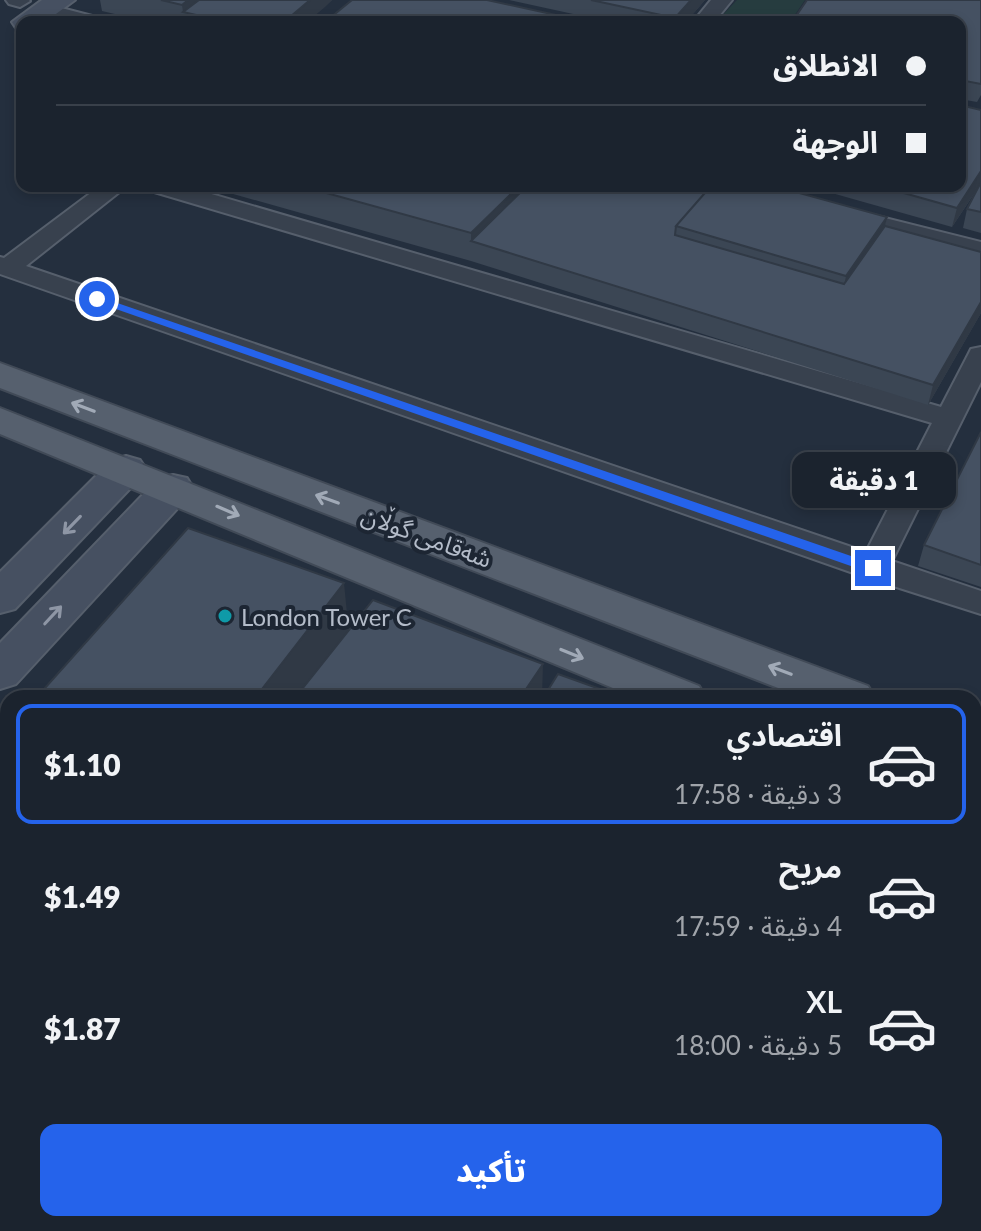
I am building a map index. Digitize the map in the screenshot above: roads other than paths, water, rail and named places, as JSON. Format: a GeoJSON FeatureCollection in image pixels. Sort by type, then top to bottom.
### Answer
{"type":"FeatureCollection","features":[{"type":"Feature","properties":{"kind":"main road","name":"شەقامی گوڵان"},"geometry":{"type":"LineString","coordinates":[[0,375],[831,690]]}},
{"type":"Feature","properties":{"kind":"main road","name":"شەقامی گوڵان"},"geometry":{"type":"LineString","coordinates":[[0,420],[663,690]]}},
{"type":"Feature","properties":{"kind":"main road"},"geometry":{"type":"LineString","coordinates":[[508,628],[505,610],[515,593],[549,581]]}},
{"type":"Feature","properties":{"kind":"street"},"geometry":{"type":"LineString","coordinates":[[708,16],[722,0]]}},
{"type":"Feature","properties":{"kind":"street"},"geometry":{"type":"LineString","coordinates":[[4,267],[107,192]]}},
{"type":"Feature","properties":{"kind":"street"},"geometry":{"type":"LineString","coordinates":[[179,192],[950,419]]}},
{"type":"Feature","properties":{"kind":"street"},"geometry":{"type":"LineString","coordinates":[[820,208],[981,249]]}},
{"type":"Feature","properties":{"kind":"street"},"geometry":{"type":"LineString","coordinates":[[4,267],[981,603]]}},
{"type":"Feature","properties":{"kind":"street"},"geometry":{"type":"LineString","coordinates":[[873,568],[977,373]]}},
{"type":"Feature","properties":{"kind":"street"},"geometry":{"type":"LineString","coordinates":[[0,598],[126,469]]}},
{"type":"Feature","properties":{"kind":"street"},"geometry":{"type":"LineString","coordinates":[[0,672],[173,488]]}},
{"type":"Feature","properties":{"kind":"place","name":"London Tower C"},"geometry":{"type":"Point","coordinates":[225,616]}}]}
